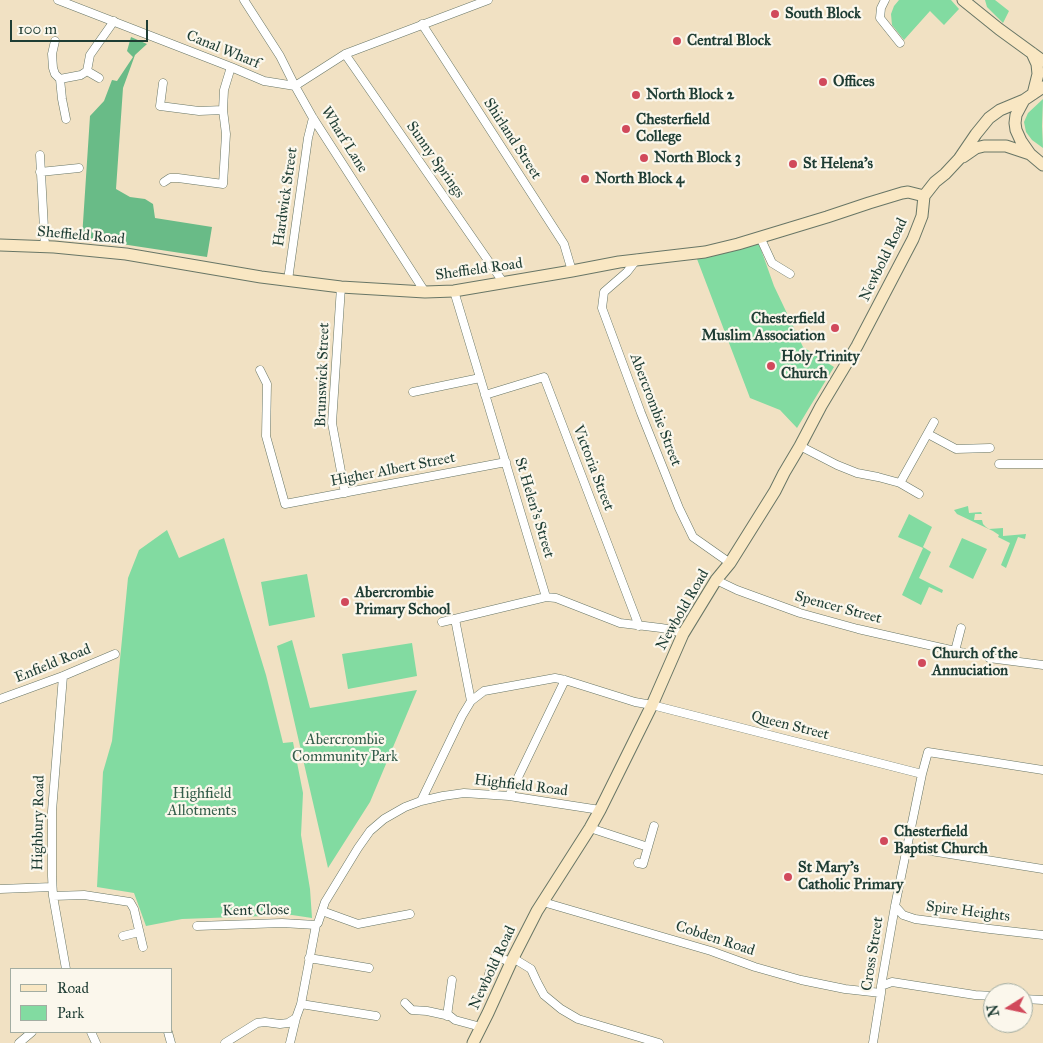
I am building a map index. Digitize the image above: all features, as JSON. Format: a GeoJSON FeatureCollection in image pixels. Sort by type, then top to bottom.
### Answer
{"type":"FeatureCollection","features":[{"type":"Feature","properties":{"kind":"main road"},"geometry":{"type":"LineString","coordinates":[[970,3],[1032,54],[1043,60]]}},
{"type":"Feature","properties":{"kind":"main road"},"geometry":{"type":"LineString","coordinates":[[1032,54],[1037,64],[1038,74],[1028,97],[1016,115],[1015,123],[1021,141],[1030,154],[1043,165]]}},
{"type":"Feature","properties":{"kind":"main road"},"geometry":{"type":"LineString","coordinates":[[924,196],[935,182],[946,174],[959,159],[989,118],[1043,87]]}},
{"type":"Feature","properties":{"kind":"main road"},"geometry":{"type":"LineString","coordinates":[[959,159],[976,148],[986,146],[1006,146],[1030,154]]}},
{"type":"Feature","properties":{"kind":"main road","name":"Sheffield Road"},"geometry":{"type":"LineString","coordinates":[[0,245],[126,254],[261,278],[341,288],[425,292],[454,291],[637,259],[705,252],[827,218],[902,193],[908,192],[924,196]]}},
{"type":"Feature","properties":{"kind":"main road","name":"Newbold Road"},"geometry":{"type":"LineString","coordinates":[[473,1043],[512,960],[543,902],[600,810],[652,705],[683,634],[775,491],[821,406],[857,346],[913,239],[922,216],[924,196]]}},
{"type":"Feature","properties":{"kind":"street","name":"Canal Wharf"},"geometry":{"type":"LineString","coordinates":[[58,0],[264,81],[294,86]]}},
{"type":"Feature","properties":{"kind":"street","name":"Wharf Lane"},"geometry":{"type":"LineString","coordinates":[[244,0],[280,56],[294,86],[313,118],[425,292]]}},
{"type":"Feature","properties":{"kind":"street"},"geometry":{"type":"LineString","coordinates":[[294,86],[345,54],[488,0]]}},
{"type":"Feature","properties":{"kind":"street"},"geometry":{"type":"LineString","coordinates":[[885,0],[881,8],[880,18],[900,43]]}},
{"type":"Feature","properties":{"kind":"street"},"geometry":{"type":"LineString","coordinates":[[60,79],[81,75],[87,71],[90,55],[114,22]]}},
{"type":"Feature","properties":{"kind":"street","name":"Shirland Street"},"geometry":{"type":"LineString","coordinates":[[422,24],[564,244],[572,271]]}},
{"type":"Feature","properties":{"kind":"street"},"geometry":{"type":"LineString","coordinates":[[55,41],[52,54],[53,68],[60,79],[66,119]]}},
{"type":"Feature","properties":{"kind":"street","name":"Sunny Springs"},"geometry":{"type":"LineString","coordinates":[[345,54],[503,282]]}},
{"type":"Feature","properties":{"kind":"street"},"geometry":{"type":"LineString","coordinates":[[164,182],[170,178],[178,178],[223,184],[226,134],[223,110],[224,90],[231,67]]}},
{"type":"Feature","properties":{"kind":"street"},"geometry":{"type":"LineString","coordinates":[[87,71],[99,78]]}},
{"type":"Feature","properties":{"kind":"street"},"geometry":{"type":"LineString","coordinates":[[163,83],[160,106],[200,111],[223,110]]}},
{"type":"Feature","properties":{"kind":"street","name":"Hardwick Street"},"geometry":{"type":"LineString","coordinates":[[288,280],[308,138],[313,118]]}},
{"type":"Feature","properties":{"kind":"street"},"geometry":{"type":"LineString","coordinates":[[40,155],[45,247]]}},
{"type":"Feature","properties":{"kind":"street"},"geometry":{"type":"LineString","coordinates":[[40,172],[79,168]]}},
{"type":"Feature","properties":{"kind":"street"},"geometry":{"type":"LineString","coordinates":[[760,237],[772,263],[790,274]]}},
{"type":"Feature","properties":{"kind":"street","name":"Abercrombie Street"},"geometry":{"type":"LineString","coordinates":[[637,259],[627,272],[604,292],[602,308],[641,413],[679,508],[693,537],[730,563]]}},
{"type":"Feature","properties":{"kind":"street","name":"Brunswick Street"},"geometry":{"type":"LineString","coordinates":[[341,288],[332,423],[345,492]]}},
{"type":"Feature","properties":{"kind":"street","name":"St Helen's Street"},"geometry":{"type":"LineString","coordinates":[[454,291],[546,597]]}},
{"type":"Feature","properties":{"kind":"street","name":"Higher Albert Street"},"geometry":{"type":"LineString","coordinates":[[260,370],[267,384],[266,436],[285,504],[506,462]]}},
{"type":"Feature","properties":{"kind":"street","name":"Victoria Street"},"geometry":{"type":"LineString","coordinates":[[485,395],[544,377],[640,626]]}},
{"type":"Feature","properties":{"kind":"street"},"geometry":{"type":"LineString","coordinates":[[412,392],[480,378]]}},
{"type":"Feature","properties":{"kind":"street"},"geometry":{"type":"LineString","coordinates":[[900,483],[934,422]]}},
{"type":"Feature","properties":{"kind":"street"},"geometry":{"type":"LineString","coordinates":[[928,434],[956,449],[990,448]]}},
{"type":"Feature","properties":{"kind":"street"},"geometry":{"type":"LineString","coordinates":[[800,446],[856,473],[900,483],[919,494]]}},
{"type":"Feature","properties":{"kind":"street"},"geometry":{"type":"LineString","coordinates":[[999,464],[1043,464]]}},
{"type":"Feature","properties":{"kind":"street","name":"Spencer Street"},"geometry":{"type":"LineString","coordinates":[[716,580],[737,590],[800,613],[858,629],[964,653]]}},
{"type":"Feature","properties":{"kind":"street"},"geometry":{"type":"LineString","coordinates":[[442,622],[546,597],[556,598],[620,623],[673,630],[683,634]]}},
{"type":"Feature","properties":{"kind":"street"},"geometry":{"type":"LineString","coordinates":[[421,801],[471,701],[455,619]]}},
{"type":"Feature","properties":{"kind":"street"},"geometry":{"type":"LineString","coordinates":[[955,651],[960,628]]}},
{"type":"Feature","properties":{"kind":"street","name":"Enfield Road"},"geometry":{"type":"LineString","coordinates":[[0,699],[63,676],[115,654]]}},
{"type":"Feature","properties":{"kind":"street"},"geometry":{"type":"LineString","coordinates":[[989,658],[1043,665]]}},
{"type":"Feature","properties":{"kind":"street","name":"Highbury Road"},"geometry":{"type":"LineString","coordinates":[[63,676],[52,812],[52,887],[66,968]]}},
{"type":"Feature","properties":{"kind":"street","name":"Queen Street"},"geometry":{"type":"LineString","coordinates":[[471,701],[484,691],[555,678],[636,702],[922,774]]}},
{"type":"Feature","properties":{"kind":"street"},"geometry":{"type":"LineString","coordinates":[[509,796],[565,680]]}},
{"type":"Feature","properties":{"kind":"street","name":"Cross Street"},"geometry":{"type":"LineString","coordinates":[[873,1043],[880,990],[906,847],[928,752],[1043,770]]}},
{"type":"Feature","properties":{"kind":"street","name":"Highfield Road"},"geometry":{"type":"LineString","coordinates":[[290,1043],[301,1004],[316,926],[325,902],[370,831],[384,819],[405,807],[421,801],[464,793],[509,796],[600,810]]}},
{"type":"Feature","properties":{"kind":"street"},"geometry":{"type":"LineString","coordinates":[[638,863],[643,864],[654,826]]}},
{"type":"Feature","properties":{"kind":"street"},"geometry":{"type":"LineString","coordinates":[[590,828],[648,847]]}},
{"type":"Feature","properties":{"kind":"street"},"geometry":{"type":"LineString","coordinates":[[906,847],[1043,869]]}},
{"type":"Feature","properties":{"kind":"street"},"geometry":{"type":"LineString","coordinates":[[0,889],[52,887]]}},
{"type":"Feature","properties":{"kind":"street"},"geometry":{"type":"LineString","coordinates":[[53,896],[84,895],[130,902],[134,909],[143,947]]}},
{"type":"Feature","properties":{"kind":"street","name":"Cobden Road"},"geometry":{"type":"LineString","coordinates":[[543,902],[711,951],[755,967],[801,980],[845,988],[880,990]]}},
{"type":"Feature","properties":{"kind":"street","name":"Spire Heights"},"geometry":{"type":"LineString","coordinates":[[895,906],[903,915],[915,920],[1043,935]]}},
{"type":"Feature","properties":{"kind":"street"},"geometry":{"type":"LineString","coordinates":[[322,911],[358,924],[410,914]]}},
{"type":"Feature","properties":{"kind":"street","name":"Kent Close"},"geometry":{"type":"LineString","coordinates":[[197,926],[282,923],[316,926]]}},
{"type":"Feature","properties":{"kind":"street"},"geometry":{"type":"LineString","coordinates":[[123,936],[139,932]]}},
{"type":"Feature","properties":{"kind":"street"},"geometry":{"type":"LineString","coordinates":[[489,974],[496,956],[512,960],[531,969],[544,995],[561,1009],[578,1019],[659,1043]]}},
{"type":"Feature","properties":{"kind":"street"},"geometry":{"type":"LineString","coordinates":[[310,958],[369,968]]}},
{"type":"Feature","properties":{"kind":"street"},"geometry":{"type":"LineString","coordinates":[[447,1016],[452,980]]}},
{"type":"Feature","properties":{"kind":"street"},"geometry":{"type":"LineString","coordinates":[[880,990],[892,982],[983,995]]}},
{"type":"Feature","properties":{"kind":"street"},"geometry":{"type":"LineString","coordinates":[[405,1003],[412,1010],[427,1011],[447,1016],[481,1028]]}},
{"type":"Feature","properties":{"kind":"street"},"geometry":{"type":"LineString","coordinates":[[301,1004],[376,1016]]}},
{"type":"Feature","properties":{"kind":"street"},"geometry":{"type":"LineString","coordinates":[[225,1043],[257,1022],[280,1024],[288,1023],[296,1018]]}},
{"type":"Feature","properties":{"kind":"street"},"geometry":{"type":"LineString","coordinates":[[19,1043],[31,1033]]}},
{"type":"Feature","properties":{"kind":"green space"},"geometry":{"type":"Polygon","coordinates":[[[899,0],[951,0],[959,9],[944,25],[930,11],[904,40],[892,25],[891,14],[899,0]]]}},
{"type":"Feature","properties":{"kind":"green space"},"geometry":{"type":"Polygon","coordinates":[[[985,0],[995,0],[1009,11],[1003,23],[987,7],[985,0]]]}},
{"type":"Feature","properties":{"kind":"green space"},"geometry":{"type":"Polygon","coordinates":[[[131,37],[147,44],[135,55],[123,88],[116,189],[130,197],[145,199],[153,204],[155,218],[212,227],[207,257],[82,238],[90,116],[104,101],[112,80],[117,81],[133,57],[127,51],[131,37]]]}},
{"type":"Feature","properties":{"kind":"green space"},"geometry":{"type":"Polygon","coordinates":[[[1043,99],[1043,148],[1032,140],[1026,132],[1024,122],[1028,113],[1043,99]]]}},
{"type":"Feature","properties":{"kind":"green space"},"geometry":{"type":"Polygon","coordinates":[[[759,244],[774,286],[803,347],[834,367],[797,428],[780,410],[750,398],[697,259],[759,244]]]}},
{"type":"Feature","properties":{"kind":"green space"},"geometry":{"type":"Polygon","coordinates":[[[968,506],[969,513],[981,512],[982,514],[975,514],[974,520],[982,520],[983,524],[989,529],[1003,528],[1003,536],[1026,534],[1025,539],[1018,537],[1006,568],[1001,565],[1010,543],[998,537],[999,535],[993,531],[957,514],[954,510],[968,506]]]}},
{"type":"Feature","properties":{"kind":"green space"},"geometry":{"type":"Polygon","coordinates":[[[909,514],[932,527],[923,547],[931,552],[919,578],[943,590],[942,593],[929,587],[921,605],[902,595],[923,548],[898,537],[909,514]]]}},
{"type":"Feature","properties":{"kind":"green space","name":"Highfield Allotments"},"geometry":{"type":"Polygon","coordinates":[[[167,530],[179,558],[224,538],[266,675],[283,743],[293,742],[303,793],[301,835],[310,889],[312,918],[292,915],[182,919],[146,926],[134,893],[97,887],[103,772],[112,741],[128,578],[139,550],[167,530]]]}},
{"type":"Feature","properties":{"kind":"green space"},"geometry":{"type":"Polygon","coordinates":[[[962,538],[987,549],[973,579],[949,567],[962,538]]]}},
{"type":"Feature","properties":{"kind":"green space"},"geometry":{"type":"Polygon","coordinates":[[[307,574],[315,617],[269,626],[261,582],[307,574]]]}},
{"type":"Feature","properties":{"kind":"green space","name":"Abercrombie Community Park"},"geometry":{"type":"Polygon","coordinates":[[[292,640],[310,708],[417,690],[370,802],[328,868],[277,646],[292,640]]]}},
{"type":"Feature","properties":{"kind":"green space"},"geometry":{"type":"Polygon","coordinates":[[[412,643],[417,676],[348,689],[342,654],[412,643]]]}},
{"type":"Feature","properties":{"kind":"place","name":"South Block"},"geometry":{"type":"Point","coordinates":[775,14]}},
{"type":"Feature","properties":{"kind":"place","name":"Central Block"},"geometry":{"type":"Point","coordinates":[677,41]}},
{"type":"Feature","properties":{"kind":"place","name":"Offices"},"geometry":{"type":"Point","coordinates":[823,82]}},
{"type":"Feature","properties":{"kind":"place","name":"North Block 2"},"geometry":{"type":"Point","coordinates":[636,95]}},
{"type":"Feature","properties":{"kind":"place","name":"Chesterfield College"},"geometry":{"type":"Point","coordinates":[626,129]}},
{"type":"Feature","properties":{"kind":"place","name":"North Block 3"},"geometry":{"type":"Point","coordinates":[644,158]}},
{"type":"Feature","properties":{"kind":"place","name":"St Helena's"},"geometry":{"type":"Point","coordinates":[793,164]}},
{"type":"Feature","properties":{"kind":"place","name":"North Block 4"},"geometry":{"type":"Point","coordinates":[585,179]}},
{"type":"Feature","properties":{"kind":"place","name":"Chesterfield Muslim Association"},"geometry":{"type":"Point","coordinates":[835,328]}},
{"type":"Feature","properties":{"kind":"place","name":"Holy Trinity Church"},"geometry":{"type":"Point","coordinates":[771,366]}},
{"type":"Feature","properties":{"kind":"place","name":"Abercrombie Primary School"},"geometry":{"type":"Point","coordinates":[345,602]}},
{"type":"Feature","properties":{"kind":"place","name":"Church of the Annuciation"},"geometry":{"type":"Point","coordinates":[922,663]}},
{"type":"Feature","properties":{"kind":"place","name":"Chesterfield Baptist Church"},"geometry":{"type":"Point","coordinates":[884,841]}},
{"type":"Feature","properties":{"kind":"place","name":"St Mary's Catholic Primary"},"geometry":{"type":"Point","coordinates":[788,877]}}]}
